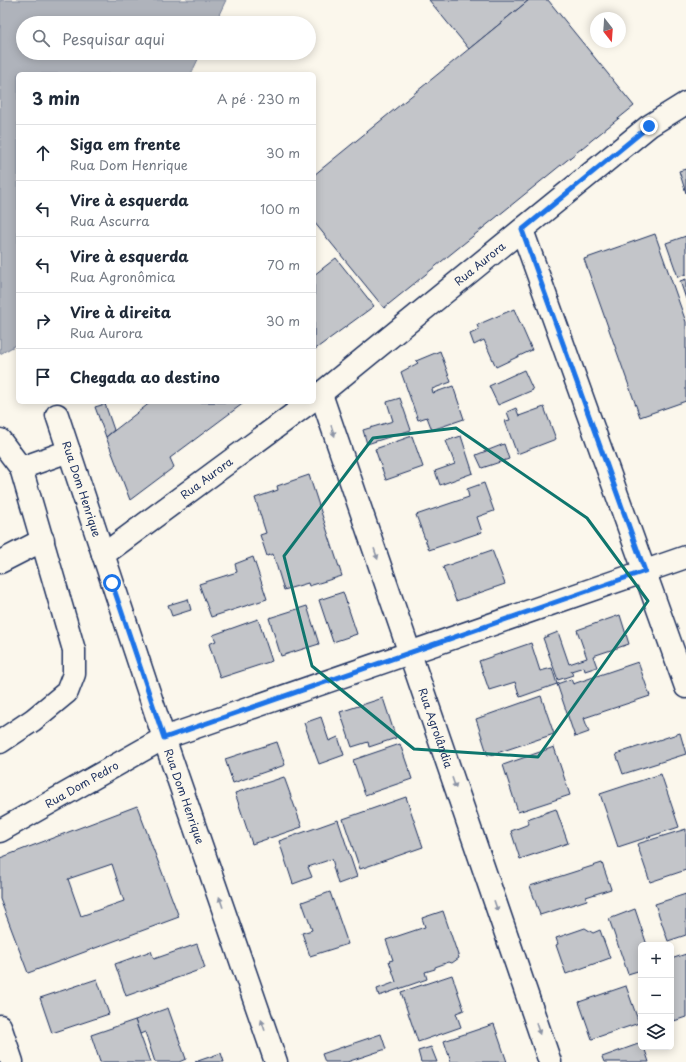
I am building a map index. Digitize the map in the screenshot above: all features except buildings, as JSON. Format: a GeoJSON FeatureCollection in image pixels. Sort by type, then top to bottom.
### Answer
{"type":"FeatureCollection","features":[{"type":"Feature","properties":{"kind":"street","name":"Rua Aurora"},"geometry":{"type":"LineString","coordinates":[[316,398],[649,126],[686,102]]}},
{"type":"Feature","properties":{"kind":"street"},"geometry":{"type":"LineString","coordinates":[[522,230],[686,687]]}},
{"type":"Feature","properties":{"kind":"street","name":"Rua Agrolândia"},"geometry":{"type":"LineString","coordinates":[[316,402],[410,653],[550,1062]]}},
{"type":"Feature","properties":{"kind":"street","name":"Rua Aurora"},"geometry":{"type":"LineString","coordinates":[[103,555],[308,404]]}},
{"type":"Feature","properties":{"kind":"street","name":"Rua Dom Henrique"},"geometry":{"type":"LineString","coordinates":[[57,415],[164,738],[276,1062]]}},
{"type":"Feature","properties":{"kind":"street"},"geometry":{"type":"LineString","coordinates":[[0,440],[21,468],[74,650],[74,674],[67,692],[34,720],[0,742]]}},
{"type":"Feature","properties":{"kind":"street"},"geometry":{"type":"LineString","coordinates":[[21,468],[69,451]]}},
{"type":"Feature","properties":{"kind":"street"},"geometry":{"type":"LineString","coordinates":[[0,562],[43,540]]}},
{"type":"Feature","properties":{"kind":"street","name":"Rua Dom Pedro"},"geometry":{"type":"LineString","coordinates":[[0,831],[164,738],[686,557]]}},
{"type":"Feature","properties":{"kind":"street"},"geometry":{"type":"LineString","coordinates":[[0,1026],[12,1062]]}},
{"type":"Feature","properties":{"kind":"highlighted area"},"geometry":{"type":"Polygon","coordinates":[[[456,428],[587,518],[648,601],[538,757],[414,749],[312,666],[284,556],[373,438],[456,428]]]}},
{"type":"Feature","properties":{"kind":"shaded area"},"geometry":{"type":"Polygon","coordinates":[[[0,0],[226,0],[218,16],[16,16],[16,60],[198,60],[192,72],[16,72],[16,345],[0,354],[0,0]]]}},
{"type":"Feature","properties":{"kind":"route"},"geometry":{"type":"LineString","coordinates":[[112,583],[164,738],[645,571],[522,230],[649,126]]}}]}
